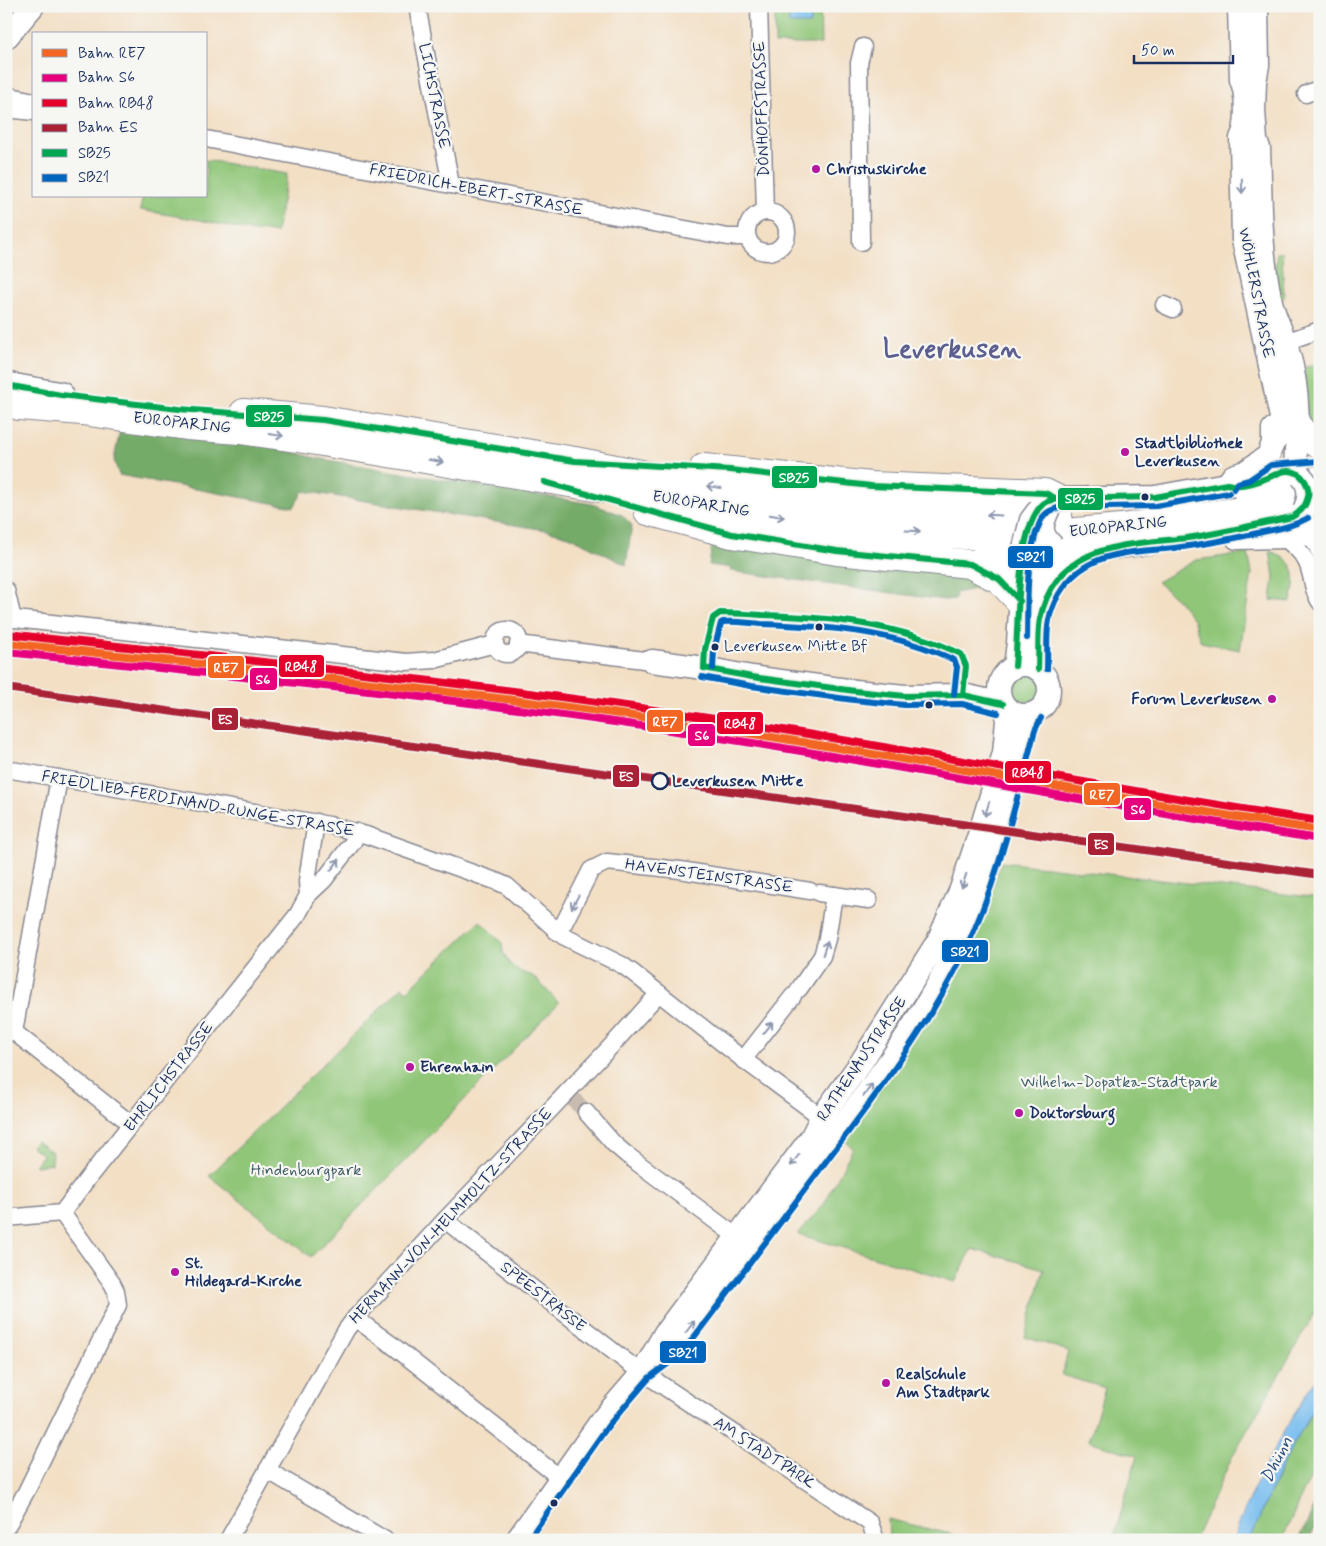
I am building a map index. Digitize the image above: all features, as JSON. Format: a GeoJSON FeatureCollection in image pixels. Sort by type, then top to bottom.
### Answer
{"type":"FeatureCollection","features":[{"type":"Feature","properties":{"kind":"highway","name":"EUROPARING"},"geometry":{"type":"LineString","coordinates":[[61,395],[179,409],[323,420],[575,461],[682,482],[866,508],[1002,516],[1119,512],[1237,495],[1311,472]]}},
{"type":"Feature","properties":{"kind":"highway","name":"EUROPARING"},"geometry":{"type":"LineString","coordinates":[[11,398],[82,411],[187,426],[258,432],[864,528],[1003,536],[1043,535],[1121,528],[1316,524]]}},
{"type":"Feature","properties":{"kind":"highway"},"geometry":{"type":"LineString","coordinates":[[1298,427],[1305,435],[1320,445]]}},
{"type":"Feature","properties":{"kind":"highway"},"geometry":{"type":"LineString","coordinates":[[575,461],[730,470],[871,486],[1045,493],[1051,501]]}},
{"type":"Feature","properties":{"kind":"highway"},"geometry":{"type":"LineString","coordinates":[[522,475],[732,534],[770,542],[837,551],[970,564],[1023,552]]}},
{"type":"Feature","properties":{"kind":"highway"},"geometry":{"type":"LineString","coordinates":[[970,564],[999,579],[1020,601]]}},
{"type":"Feature","properties":{"kind":"main road"},"geometry":{"type":"LineString","coordinates":[[6,15],[14,6]]}},
{"type":"Feature","properties":{"kind":"main road"},"geometry":{"type":"LineString","coordinates":[[6,38],[33,6]]}},
{"type":"Feature","properties":{"kind":"main road","name":"WÖHLERSTRASSE"},"geometry":{"type":"LineString","coordinates":[[1239,6],[1241,80],[1234,94],[1235,126],[1236,132],[1250,143],[1269,296],[1286,342],[1297,392],[1298,427],[1311,472]]}},
{"type":"Feature","properties":{"kind":"main road","name":"WÖHLERSTRASSE"},"geometry":{"type":"LineString","coordinates":[[1250,143],[1263,141],[1264,132],[1265,99],[1264,86],[1258,65],[1257,6]]}},
{"type":"Feature","properties":{"kind":"main road","name":"WÖHLERSTRASSE"},"geometry":{"type":"LineString","coordinates":[[1227,484],[1233,476],[1245,472],[1268,456],[1273,443],[1280,435],[1282,422],[1256,329],[1243,240],[1250,143]]}},
{"type":"Feature","properties":{"kind":"main road"},"geometry":{"type":"LineString","coordinates":[[1256,329],[1271,340],[1278,353],[1290,405],[1298,427]]}},
{"type":"Feature","properties":{"kind":"main road","name":"EUROPARING"},"geometry":{"type":"LineString","coordinates":[[11,398],[61,395]]}},
{"type":"Feature","properties":{"kind":"main road"},"geometry":{"type":"LineString","coordinates":[[1311,472],[1308,486],[1309,501],[1316,524]]}},
{"type":"Feature","properties":{"kind":"main road","name":"EUROPARING"},"geometry":{"type":"LineString","coordinates":[[1051,501],[1154,497],[1227,484],[1235,487],[1247,485],[1278,473],[1311,472]]}},
{"type":"Feature","properties":{"kind":"main road"},"geometry":{"type":"LineString","coordinates":[[1038,668],[1040,580],[1046,565],[1060,550],[1047,541],[1042,529],[1051,501]]}},
{"type":"Feature","properties":{"kind":"main road"},"geometry":{"type":"LineString","coordinates":[[1006,707],[1000,697],[1018,643],[1023,552],[1031,520],[1051,501]]}},
{"type":"Feature","properties":{"kind":"main road","name":"EUROPARING"},"geometry":{"type":"LineString","coordinates":[[1023,552],[1041,553],[1060,550],[1102,549],[1206,536],[1230,538],[1276,529],[1292,517],[1316,524]]}},
{"type":"Feature","properties":{"kind":"main road"},"geometry":{"type":"LineString","coordinates":[[1040,619],[1049,594],[1068,569],[1081,559],[1102,549]]}},
{"type":"Feature","properties":{"kind":"main road"},"geometry":{"type":"LineString","coordinates":[[652,661],[855,691],[905,696],[963,694],[1006,707],[1016,714],[1024,715],[1033,714],[1041,709],[1049,693],[1049,684],[1045,675],[1038,668],[1023,664],[1007,674],[963,694]]}},
{"type":"Feature","properties":{"kind":"main road","name":"RATHENAUSTRASSE"},"geometry":{"type":"LineString","coordinates":[[517,1540],[601,1421],[643,1372],[662,1337],[811,1138],[830,1124],[862,1061],[938,941],[961,888],[1004,753],[1006,707]]}},
{"type":"Feature","properties":{"kind":"main road","name":"RATHENAUSTRASSE"},"geometry":{"type":"LineString","coordinates":[[643,1372],[675,1348],[830,1124],[921,1013],[957,947],[985,878],[1027,727],[1033,714]]}},
{"type":"Feature","properties":{"kind":"street","name":"LICHSTRASSE"},"geometry":{"type":"LineString","coordinates":[[417,6],[451,185]]}},
{"type":"Feature","properties":{"kind":"street","name":"DÖNHOFFSTRASSE"},"geometry":{"type":"LineString","coordinates":[[759,6],[765,212]]}},
{"type":"Feature","properties":{"kind":"street"},"geometry":{"type":"LineString","coordinates":[[861,242],[859,63],[863,47]]}},
{"type":"Feature","properties":{"kind":"street"},"geometry":{"type":"LineString","coordinates":[[6,95],[32,101]]}},
{"type":"Feature","properties":{"kind":"street"},"geometry":{"type":"LineString","coordinates":[[6,109],[32,112]]}},
{"type":"Feature","properties":{"kind":"street","name":"FRIEDRICH-EBERT-STRASSE"},"geometry":{"type":"LineString","coordinates":[[208,139],[728,237],[747,237]]}},
{"type":"Feature","properties":{"kind":"street"},"geometry":{"type":"LineString","coordinates":[[765,212],[778,215],[786,225],[787,238],[779,249],[766,253],[754,248],[747,237],[749,223],[753,218],[765,212]]}},
{"type":"Feature","properties":{"kind":"street"},"geometry":{"type":"LineString","coordinates":[[1286,342],[1320,330]]}},
{"type":"Feature","properties":{"kind":"street"},"geometry":{"type":"LineString","coordinates":[[1276,529],[1297,548],[1307,561],[1311,573],[1312,586],[1320,602]]}},
{"type":"Feature","properties":{"kind":"street"},"geometry":{"type":"LineString","coordinates":[[6,590],[10,619],[406,662],[434,660],[495,644],[497,636],[504,630],[509,630],[516,635],[518,644],[652,661]]}},
{"type":"Feature","properties":{"kind":"street","name":"FRIEDLIEB-FERDINAND-RUNGE-STRASSE"},"geometry":{"type":"LineString","coordinates":[[6,769],[316,822],[357,832],[507,886],[556,931],[622,965],[743,1060],[830,1124]]}},
{"type":"Feature","properties":{"kind":"street"},"geometry":{"type":"LineString","coordinates":[[59,778],[10,1032],[131,1124]]}},
{"type":"Feature","properties":{"kind":"street","name":"EHRLICHSTRASSE"},"geometry":{"type":"LineString","coordinates":[[308,895],[307,881],[316,822]]}},
{"type":"Feature","properties":{"kind":"street","name":"EHRLICHSTRASSE"},"geometry":{"type":"LineString","coordinates":[[62,1213],[298,914],[308,895],[329,872],[352,842],[357,832]]}},
{"type":"Feature","properties":{"kind":"street","name":"HAVENSTEINSTRASSE"},"geometry":{"type":"LineString","coordinates":[[556,931],[564,923],[591,870],[607,862],[680,870],[869,900]]}},
{"type":"Feature","properties":{"kind":"street"},"geometry":{"type":"LineString","coordinates":[[743,1060],[822,956],[827,939],[821,893]]}},
{"type":"Feature","properties":{"kind":"street","name":"HERMANN-VON-HELMHOLTZ-STRASSE"},"geometry":{"type":"LineString","coordinates":[[228,1540],[346,1330],[355,1318],[445,1220],[569,1096],[659,993]]}},
{"type":"Feature","properties":{"kind":"street"},"geometry":{"type":"LineString","coordinates":[[586,1112],[614,1144],[627,1155],[737,1238]]}},
{"type":"Feature","properties":{"kind":"street"},"geometry":{"type":"LineString","coordinates":[[6,1218],[62,1213],[112,1283],[116,1291],[118,1305],[31,1483],[6,1528]]}},
{"type":"Feature","properties":{"kind":"street","name":"SPEESTRASSE"},"geometry":{"type":"LineString","coordinates":[[445,1220],[643,1372]]}},
{"type":"Feature","properties":{"kind":"street"},"geometry":{"type":"LineString","coordinates":[[355,1318],[560,1478]]}},
{"type":"Feature","properties":{"kind":"street","name":"AM STADTPARK"},"geometry":{"type":"LineString","coordinates":[[643,1372],[870,1523],[876,1540]]}},
{"type":"Feature","properties":{"kind":"street"},"geometry":{"type":"LineString","coordinates":[[267,1470],[360,1533],[385,1540]]}},
{"type":"Feature","properties":{"kind":"green space"},"geometry":{"type":"Polygon","coordinates":[[[775,6],[820,6],[821,44],[775,44],[775,6]]]}},
{"type":"Feature","properties":{"kind":"green space"},"geometry":{"type":"Polygon","coordinates":[[[208,160],[287,174],[276,233],[260,230],[259,233],[200,220],[140,210],[143,198],[208,198],[208,160]]]}},
{"type":"Feature","properties":{"kind":"green space"},"geometry":{"type":"Polygon","coordinates":[[[1282,252],[1284,298],[1276,297],[1275,267],[1277,253],[1282,252]]]}},
{"type":"Feature","properties":{"kind":"green space"},"geometry":{"type":"Polygon","coordinates":[[[1320,364],[1320,435],[1309,422],[1299,373],[1306,367],[1320,364]]]}},
{"type":"Feature","properties":{"kind":"green space"},"geometry":{"type":"Polygon","coordinates":[[[121,425],[269,446],[316,458],[592,504],[622,515],[632,525],[626,565],[569,536],[546,530],[303,491],[294,507],[119,475],[114,460],[121,425]]]}},
{"type":"Feature","properties":{"kind":"green space"},"geometry":{"type":"Polygon","coordinates":[[[713,540],[965,573],[988,587],[980,592],[979,588],[955,593],[956,599],[944,600],[730,571],[731,568],[709,565],[713,540]]]}},
{"type":"Feature","properties":{"kind":"green space"},"geometry":{"type":"Polygon","coordinates":[[[1270,551],[1279,555],[1291,565],[1294,585],[1291,602],[1271,600],[1274,577],[1270,551]]]}},
{"type":"Feature","properties":{"kind":"green space"},"geometry":{"type":"Polygon","coordinates":[[[1248,553],[1252,573],[1240,650],[1201,642],[1193,619],[1178,600],[1157,582],[1196,560],[1248,553]]]}},
{"type":"Feature","properties":{"kind":"green space"},"geometry":{"type":"Polygon","coordinates":[[[1026,673],[1032,674],[1037,678],[1041,683],[1041,695],[1037,700],[1032,704],[1026,705],[1020,704],[1015,700],[1011,695],[1010,689],[1011,683],[1015,678],[1020,674],[1026,673]]]}},
{"type":"Feature","properties":{"kind":"green space","name":"Wilhelm-Dopatka-Stadtpark"},"geometry":{"type":"Polygon","coordinates":[[[1001,862],[1320,898],[1320,1304],[1233,1455],[1194,1540],[1113,1540],[1137,1456],[1089,1441],[1105,1388],[1062,1375],[1068,1351],[1025,1337],[1044,1269],[972,1249],[955,1282],[798,1234],[824,1204],[853,1148],[843,1139],[972,942],[1001,862]]]}},
{"type":"Feature","properties":{"kind":"green space","name":"Hindenburgpark"},"geometry":{"type":"Polygon","coordinates":[[[480,921],[502,943],[503,952],[510,964],[521,972],[533,976],[559,1003],[311,1257],[209,1176],[402,987],[407,991],[480,921]]]}},
{"type":"Feature","properties":{"kind":"green space"},"geometry":{"type":"Polygon","coordinates":[[[36,1141],[52,1152],[52,1164],[35,1166],[43,1155],[31,1146],[36,1141]]]}},
{"type":"Feature","properties":{"kind":"green space"},"geometry":{"type":"Polygon","coordinates":[[[1320,1401],[1320,1464],[1304,1490],[1282,1540],[1250,1540],[1290,1451],[1320,1401]]]}},
{"type":"Feature","properties":{"kind":"green space"},"geometry":{"type":"Polygon","coordinates":[[[1320,1495],[1320,1515],[1309,1540],[1299,1540],[1320,1495]]]}},
{"type":"Feature","properties":{"kind":"green space"},"geometry":{"type":"Polygon","coordinates":[[[888,1519],[975,1540],[889,1540],[888,1519]]]}},
{"type":"Feature","properties":{"kind":"water"},"geometry":{"type":"Polygon","coordinates":[[[788,6],[811,6],[811,24],[789,24],[788,6]]]}},
{"type":"Feature","properties":{"kind":"water","name":"Dhünn"},"geometry":{"type":"Polygon","coordinates":[[[1320,1372],[1320,1401],[1309,1416],[1278,1474],[1250,1540],[1233,1540],[1261,1475],[1320,1372]]]}},
{"type":"Feature","properties":{"kind":"tunnel"},"geometry":{"type":"LineString","coordinates":[[572,1098],[586,1112]]}},
{"type":"Feature","properties":{"kind":"rail line","name":"RB48"},"geometry":{"type":"LineString","coordinates":[[7,634],[361,673],[627,706],[791,731],[1169,797],[1320,821]]}},
{"type":"Feature","properties":{"kind":"rail line","name":"RE7"},"geometry":{"type":"LineString","coordinates":[[6,643],[361,682],[627,715],[791,740],[1168,806],[1320,830]]}},
{"type":"Feature","properties":{"kind":"rail line","name":"S6"},"geometry":{"type":"LineString","coordinates":[[6,652],[449,700],[626,724],[790,749],[1319,839]]}},
{"type":"Feature","properties":{"kind":"rail line","name":"ES"},"geometry":{"type":"LineString","coordinates":[[6,688],[1320,875]]}},
{"type":"Feature","properties":{"kind":"transit line","name":"SB25"},"geometry":{"type":"LineString","coordinates":[[6,385],[61,395],[179,409],[323,420],[575,461],[730,470],[871,486],[1045,493],[1057,499]]}},
{"type":"Feature","properties":{"kind":"transit line","name":"SB21"},"geometry":{"type":"LineString","coordinates":[[1234,489],[1238,483],[1249,480],[1271,465],[1320,461]]}},
{"type":"Feature","properties":{"kind":"transit line","name":"SB25"},"geometry":{"type":"LineString","coordinates":[[1015,666],[1023,556],[1027,535],[1034,517],[1044,503],[1057,499],[1155,497],[1227,484],[1250,484],[1285,471],[1297,473],[1304,480],[1308,490],[1306,503],[1292,517],[1200,536],[1117,547],[1096,553],[1077,562],[1061,575],[1048,594],[1039,625],[1038,669]]}},
{"type":"Feature","properties":{"kind":"transit line","name":"SB25"},"geometry":{"type":"LineString","coordinates":[[544,482],[732,534],[837,551],[970,564],[999,579],[1020,601]]}},
{"type":"Feature","properties":{"kind":"transit line","name":"SB21"},"geometry":{"type":"LineString","coordinates":[[1027,638],[1028,581],[1031,552],[1040,522],[1049,512],[1058,508],[1156,506],[1229,493]]}},
{"type":"Feature","properties":{"kind":"transit line","name":"SB21"},"geometry":{"type":"LineString","coordinates":[[1047,669],[1048,631],[1052,609],[1068,581],[1080,570],[1094,562],[1120,554],[1223,540],[1296,524],[1308,518]]}},
{"type":"Feature","properties":{"kind":"transit line","name":"SB25"},"geometry":{"type":"LineString","coordinates":[[704,668],[705,649],[713,618],[720,613],[839,620],[889,629],[937,644],[961,654],[966,666],[963,695]]}},
{"type":"Feature","properties":{"kind":"transit line","name":"SB21"},"geometry":{"type":"LineString","coordinates":[[713,668],[714,650],[721,623],[723,622],[811,626],[884,636],[908,642],[954,660],[957,667],[954,694]]}},
{"type":"Feature","properties":{"kind":"transit line","name":"SB25"},"geometry":{"type":"LineString","coordinates":[[704,668],[752,677],[855,691],[905,696],[963,695],[1003,704]]}},
{"type":"Feature","properties":{"kind":"transit line","name":"SB21"},"geometry":{"type":"LineString","coordinates":[[702,677],[751,686],[854,700],[905,705],[962,704],[998,713]]}},
{"type":"Feature","properties":{"kind":"transit line","name":"SB21"},"geometry":{"type":"LineString","coordinates":[[528,1540],[608,1426],[649,1378],[682,1353],[864,1110],[918,1034],[950,981],[987,899],[1013,815],[1035,730],[1041,718]]}},
{"type":"Feature","properties":{"kind":"place","name":"Christuskirche"},"geometry":{"type":"Point","coordinates":[816,169]}},
{"type":"Feature","properties":{"kind":"place","name":"Stadtbibliothek Leverkusen"},"geometry":{"type":"Point","coordinates":[1125,452]}},
{"type":"Feature","properties":{"kind":"place","name":"Leverkusen Mitte Bf"},"geometry":{"type":"Point","coordinates":[715,647]}},
{"type":"Feature","properties":{"kind":"place","name":"Forum Leverkusen"},"geometry":{"type":"Point","coordinates":[1272,699]}},
{"type":"Feature","properties":{"kind":"place","name":"Leverkusen Mitte"},"geometry":{"type":"Point","coordinates":[660,781]}},
{"type":"Feature","properties":{"kind":"place","name":"Ehrenhain"},"geometry":{"type":"Point","coordinates":[410,1067]}},
{"type":"Feature","properties":{"kind":"place","name":"Doktorsburg"},"geometry":{"type":"Point","coordinates":[1019,1113]}},
{"type":"Feature","properties":{"kind":"place","name":"St. Hildegard-Kirche"},"geometry":{"type":"Point","coordinates":[175,1272]}},
{"type":"Feature","properties":{"kind":"place","name":"Realschule Am Stadtpark"},"geometry":{"type":"Point","coordinates":[886,1383]}},
{"type":"Feature","properties":{"kind":"district","name":"Leverkusen"},"geometry":{"type":"Point","coordinates":[952,350]}}]}
